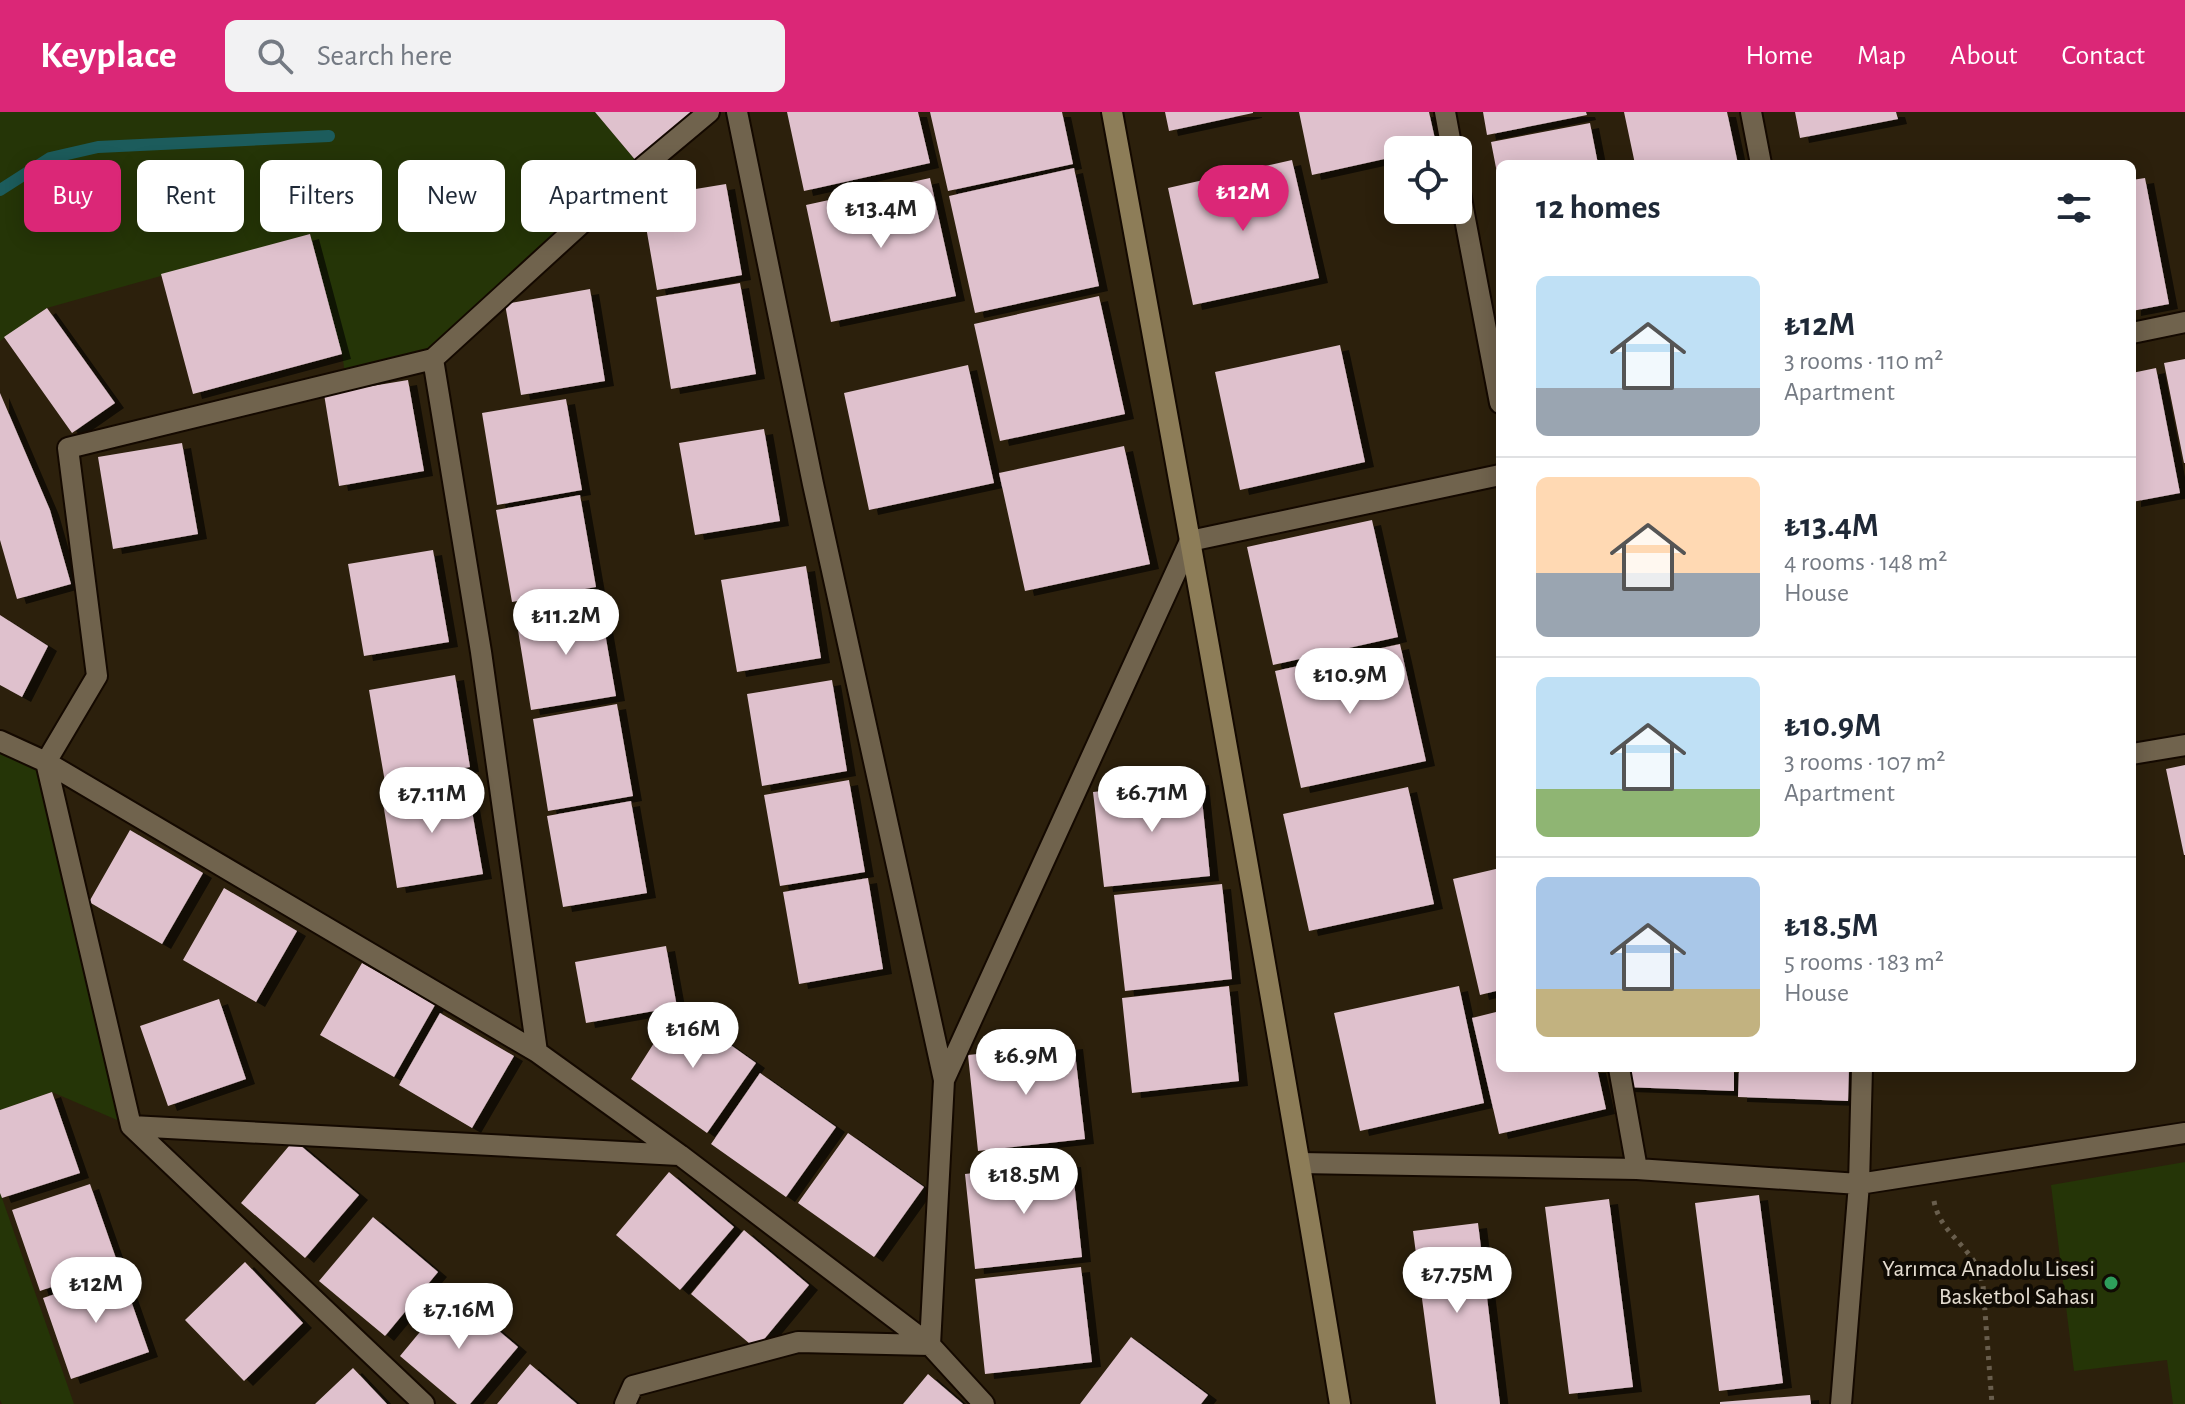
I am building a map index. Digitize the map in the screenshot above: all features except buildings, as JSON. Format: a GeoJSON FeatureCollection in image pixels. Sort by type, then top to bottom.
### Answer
{"type":"FeatureCollection","features":[{"type":"Feature","properties":{"kind":"main road"},"geometry":{"type":"LineString","coordinates":[[1112,112],[1300,1163],[1340,1404]]}},
{"type":"Feature","properties":{"kind":"street"},"geometry":{"type":"LineString","coordinates":[[424,1404],[131,1126],[46,762],[97,676],[68,448],[433,359],[642,168],[709,112]]}},
{"type":"Feature","properties":{"kind":"street"},"geometry":{"type":"LineString","coordinates":[[737,112],[813,484],[944,1080],[930,1345]]}},
{"type":"Feature","properties":{"kind":"street"},"geometry":{"type":"LineString","coordinates":[[1445,112],[1449,136]]}},
{"type":"Feature","properties":{"kind":"street"},"geometry":{"type":"LineString","coordinates":[[1751,112],[1760,160]]}},
{"type":"Feature","properties":{"kind":"street"},"geometry":{"type":"LineString","coordinates":[[1466,224],[1496,382]]}},
{"type":"Feature","properties":{"kind":"street"},"geometry":{"type":"LineString","coordinates":[[2136,332],[2185,322]]}},
{"type":"Feature","properties":{"kind":"street"},"geometry":{"type":"LineString","coordinates":[[433,359],[481,652],[537,1052]]}},
{"type":"Feature","properties":{"kind":"street"},"geometry":{"type":"LineString","coordinates":[[944,1080],[1190,541],[1496,476]]}},
{"type":"Feature","properties":{"kind":"street"},"geometry":{"type":"LineString","coordinates":[[0,741],[46,762],[537,1052],[680,1155],[930,1345],[984,1404]]}},
{"type":"Feature","properties":{"kind":"street"},"geometry":{"type":"LineString","coordinates":[[2136,753],[2185,745]]}},
{"type":"Feature","properties":{"kind":"street"},"geometry":{"type":"LineString","coordinates":[[1620,1072],[1637,1169]]}},
{"type":"Feature","properties":{"kind":"street"},"geometry":{"type":"LineString","coordinates":[[1841,1404],[1859,1184],[1862,1072]]}},
{"type":"Feature","properties":{"kind":"street"},"geometry":{"type":"LineString","coordinates":[[131,1126],[680,1155]]}},
{"type":"Feature","properties":{"kind":"street"},"geometry":{"type":"LineString","coordinates":[[1300,1163],[1637,1169],[1859,1184],[2185,1133]]}},
{"type":"Feature","properties":{"kind":"street"},"geometry":{"type":"LineString","coordinates":[[625,1404],[633,1386],[798,1342],[930,1345]]}},
{"type":"Feature","properties":{"kind":"path"},"geometry":{"type":"LineString","coordinates":[[1930,1173],[1937,1214],[1978,1268],[1983,1285],[1992,1404]]}},
{"type":"Feature","properties":{"kind":"green space"},"geometry":{"type":"Polygon","coordinates":[[[0,112],[595,112],[635,160],[521,160],[521,232],[572,232],[433,359],[346,380],[310,234],[47,308],[0,341],[0,112]]]}},
{"type":"Feature","properties":{"kind":"green space"},"geometry":{"type":"Polygon","coordinates":[[[0,741],[46,762],[131,1126],[52,1092],[0,1110],[0,741]]]}},
{"type":"Feature","properties":{"kind":"green space","name":"Yarımca Anadolu Lisesi Basketbol Sahası"},"geometry":{"type":"Polygon","coordinates":[[[2185,1162],[2185,1404],[2173,1404],[2167,1360],[2074,1371],[2051,1185],[2185,1162]]]}},
{"type":"Feature","properties":{"kind":"green space"},"geometry":{"type":"Polygon","coordinates":[[[0,1193],[74,1404],[2,1404],[0,1400],[0,1193]]]}},
{"type":"Feature","properties":{"kind":"waterway"},"geometry":{"type":"LineString","coordinates":[[0,190],[50,158],[98,147],[329,136]]}},
{"type":"Feature","properties":{"kind":"place","name":"Yarımca Anadolu Lisesi Basketbol Sahası"},"geometry":{"type":"Point","coordinates":[2111,1283]}}]}
